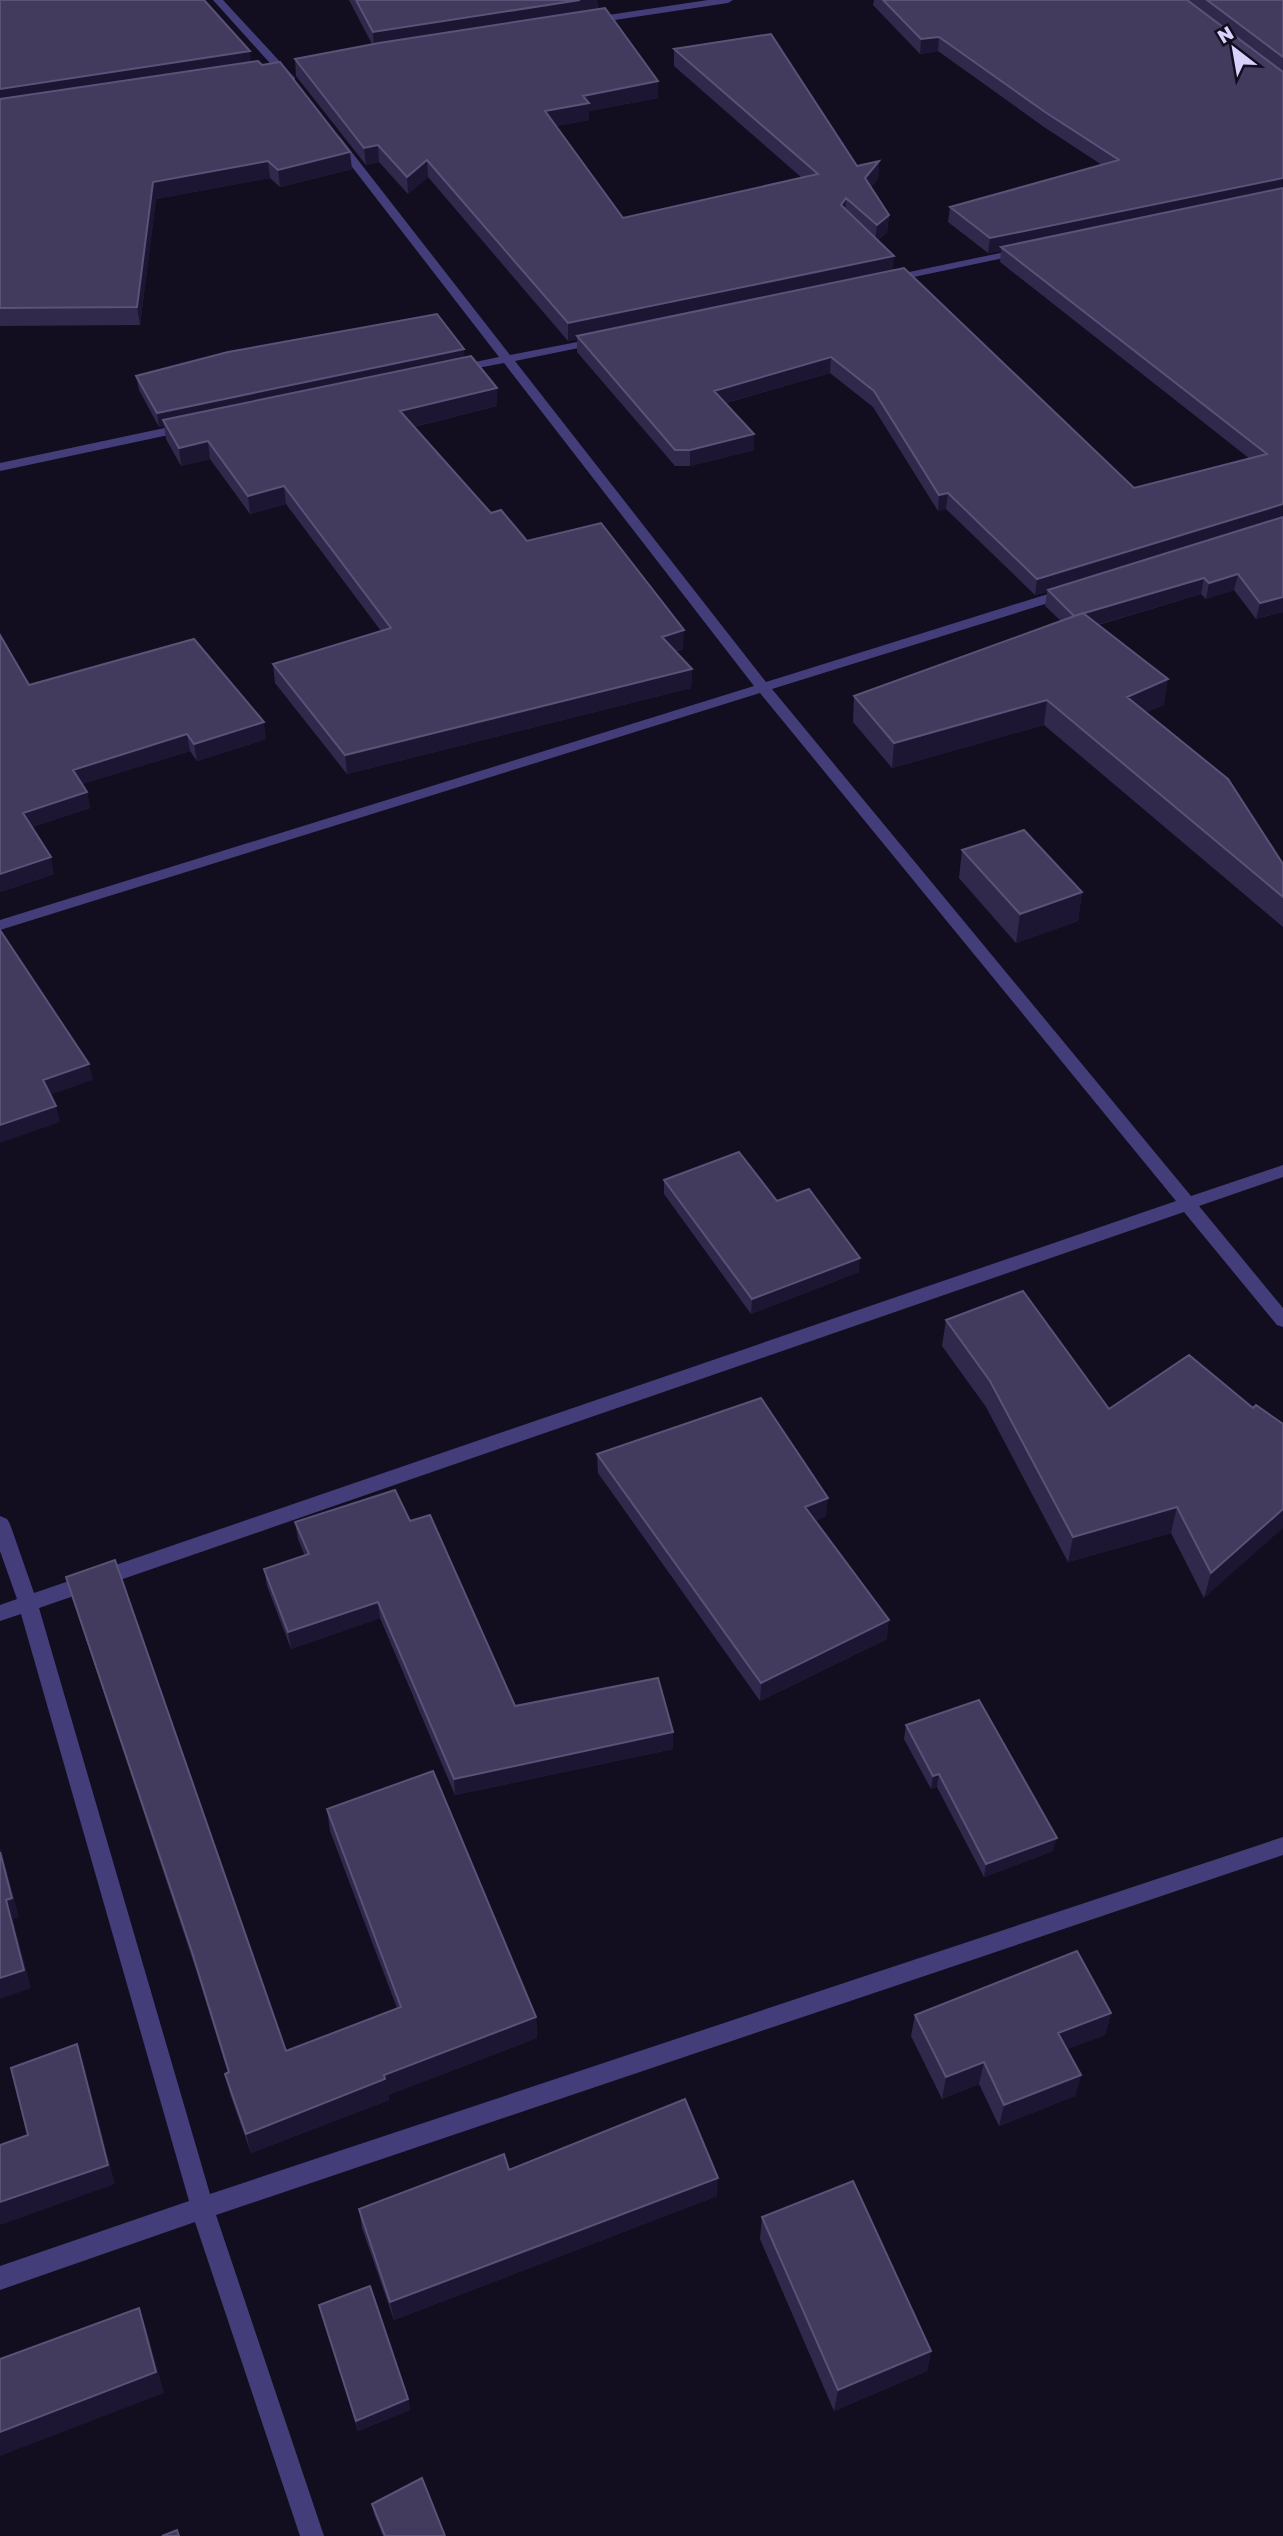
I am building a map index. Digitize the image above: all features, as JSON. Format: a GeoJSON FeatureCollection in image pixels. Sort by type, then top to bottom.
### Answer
{"type":"FeatureCollection","features":[{"type":"Feature","properties":{"kind":"street"},"geometry":{"type":"LineString","coordinates":[[218,0],[298,89]]}},
{"type":"Feature","properties":{"kind":"street"},"geometry":{"type":"LineString","coordinates":[[579,22],[728,0]]}},
{"type":"Feature","properties":{"kind":"street"},"geometry":{"type":"LineString","coordinates":[[331,132],[764,688],[1283,1320]]}},
{"type":"Feature","properties":{"kind":"street"},"geometry":{"type":"LineString","coordinates":[[874,282],[1038,248]]}},
{"type":"Feature","properties":{"kind":"street"},"geometry":{"type":"LineString","coordinates":[[438,374],[615,337]]}},
{"type":"Feature","properties":{"kind":"street"},"geometry":{"type":"LineString","coordinates":[[0,467],[205,423]]}},
{"type":"Feature","properties":{"kind":"street"},"geometry":{"type":"LineString","coordinates":[[0,925],[1083,588]]}},
{"type":"Feature","properties":{"kind":"street"},"geometry":{"type":"LineString","coordinates":[[0,1613],[1283,1171]]}},
{"type":"Feature","properties":{"kind":"street"},"geometry":{"type":"LineString","coordinates":[[0,1524],[28,1603],[202,2207],[312,2536]]}},
{"type":"Feature","properties":{"kind":"street"},"geometry":{"type":"LineString","coordinates":[[0,2278],[202,2207],[1283,1846]]}},
{"type":"Feature","properties":{"kind":"building"},"geometry":{"type":"Polygon","coordinates":[[[0,0],[204,0],[250,51],[0,89],[0,0]]]}},
{"type":"Feature","properties":{"kind":"building"},"geometry":{"type":"Polygon","coordinates":[[[356,0],[580,0],[373,32],[356,0]]]}},
{"type":"Feature","properties":{"kind":"building"},"geometry":{"type":"Polygon","coordinates":[[[883,0],[1187,0],[1283,72],[1283,178],[990,238],[950,207],[1119,160],[1045,112],[939,37],[921,39],[883,0]]]}},
{"type":"Feature","properties":{"kind":"building"},"geometry":{"type":"Polygon","coordinates":[[[1207,0],[1283,0],[1283,57],[1207,0]]]}},
{"type":"Feature","properties":{"kind":"building"},"geometry":{"type":"Polygon","coordinates":[[[605,8],[658,81],[583,96],[589,103],[545,111],[623,218],[818,174],[674,49],[771,34],[857,166],[879,161],[865,178],[889,215],[877,225],[846,198],[841,205],[894,256],[568,323],[427,160],[407,177],[378,145],[364,148],[295,59],[379,43],[605,8]]]}},
{"type":"Feature","properties":{"kind":"building"},"geometry":{"type":"Polygon","coordinates":[[[258,61],[262,65],[280,62],[350,152],[278,170],[268,161],[153,182],[137,307],[0,308],[0,99],[258,61]]]}},
{"type":"Feature","properties":{"kind":"building"},"geometry":{"type":"Polygon","coordinates":[[[1283,188],[1283,504],[1037,579],[948,493],[939,495],[874,391],[831,357],[714,391],[754,434],[690,450],[675,450],[577,336],[904,268],[1134,488],[1267,454],[1001,247],[1283,188]]]}},
{"type":"Feature","properties":{"kind":"building"},"geometry":{"type":"Polygon","coordinates":[[[437,314],[464,349],[157,413],[136,376],[228,352],[437,314]]]}},
{"type":"Feature","properties":{"kind":"building"},"geometry":{"type":"Polygon","coordinates":[[[471,356],[497,388],[400,411],[491,513],[501,510],[527,541],[601,523],[684,630],[662,637],[692,669],[345,755],[273,664],[391,628],[284,486],[248,496],[208,441],[179,448],[163,420],[471,356]]]}},
{"type":"Feature","properties":{"kind":"building"},"geometry":{"type":"Polygon","coordinates":[[[1283,517],[1283,597],[1260,603],[1238,574],[1209,583],[1204,578],[1074,616],[1048,590],[1283,517]]]}},
{"type":"Feature","properties":{"kind":"building"},"geometry":{"type":"Polygon","coordinates":[[[1083,613],[1168,679],[1127,697],[1228,779],[1283,864],[1283,897],[1047,700],[894,743],[854,696],[1083,613]]]}},
{"type":"Feature","properties":{"kind":"building"},"geometry":{"type":"Polygon","coordinates":[[[0,635],[29,685],[194,639],[264,722],[194,744],[187,734],[73,770],[87,792],[23,813],[51,857],[0,874],[0,635]]]}},
{"type":"Feature","properties":{"kind":"building"},"geometry":{"type":"Polygon","coordinates":[[[1024,830],[1082,892],[1020,914],[962,850],[1024,830]]]}},
{"type":"Feature","properties":{"kind":"building"},"geometry":{"type":"Polygon","coordinates":[[[0,930],[89,1064],[43,1080],[56,1106],[0,1125],[0,930]]]}},
{"type":"Feature","properties":{"kind":"building"},"geometry":{"type":"Polygon","coordinates":[[[739,1152],[777,1201],[809,1189],[860,1258],[752,1299],[664,1180],[739,1152]]]}},
{"type":"Feature","properties":{"kind":"building"},"geometry":{"type":"Polygon","coordinates":[[[1023,1291],[1109,1409],[1189,1355],[1253,1408],[1256,1405],[1283,1424],[1283,1509],[1211,1573],[1177,1507],[1073,1537],[990,1381],[946,1320],[1023,1291]]]}},
{"type":"Feature","properties":{"kind":"building"},"geometry":{"type":"Polygon","coordinates":[[[761,1398],[828,1498],[805,1507],[889,1620],[761,1683],[597,1454],[761,1398]]]}},
{"type":"Feature","properties":{"kind":"building"},"geometry":{"type":"Polygon","coordinates":[[[395,1490],[410,1521],[430,1515],[515,1706],[658,1678],[673,1732],[454,1779],[378,1602],[288,1632],[264,1569],[309,1554],[295,1522],[395,1490]]]}},
{"type":"Feature","properties":{"kind":"building"},"geometry":{"type":"Polygon","coordinates":[[[115,1560],[286,2051],[401,2007],[327,1809],[433,1771],[536,2017],[384,2075],[385,2079],[246,2134],[225,2074],[229,2072],[192,1952],[66,1577],[115,1560]]]}},
{"type":"Feature","properties":{"kind":"building"},"geometry":{"type":"Polygon","coordinates":[[[979,1700],[1057,1838],[986,1864],[939,1774],[933,1776],[906,1725],[979,1700]]]}},
{"type":"Feature","properties":{"kind":"building"},"geometry":{"type":"Polygon","coordinates":[[[0,1852],[12,1898],[6,1900],[24,1970],[0,1978],[0,1852]]]}},
{"type":"Feature","properties":{"kind":"building"},"geometry":{"type":"Polygon","coordinates":[[[1077,1951],[1111,2013],[1058,2033],[1081,2075],[1004,2105],[984,2062],[946,2077],[915,2015],[1077,1951]]]}},
{"type":"Feature","properties":{"kind":"building"},"geometry":{"type":"Polygon","coordinates":[[[77,2044],[108,2165],[0,2202],[0,2145],[28,2135],[11,2068],[77,2044]]]}},
{"type":"Feature","properties":{"kind":"building"},"geometry":{"type":"Polygon","coordinates":[[[685,2099],[718,2178],[390,2302],[359,2209],[504,2154],[509,2170],[685,2099]]]}},
{"type":"Feature","properties":{"kind":"building"},"geometry":{"type":"Polygon","coordinates":[[[853,2181],[931,2351],[838,2390],[762,2217],[853,2181]]]}},
{"type":"Feature","properties":{"kind":"building"},"geometry":{"type":"Polygon","coordinates":[[[370,2286],[408,2399],[356,2421],[319,2305],[370,2286]]]}},
{"type":"Feature","properties":{"kind":"building"},"geometry":{"type":"Polygon","coordinates":[[[139,2308],[156,2372],[0,2432],[0,2359],[139,2308]]]}},
{"type":"Feature","properties":{"kind":"building"},"geometry":{"type":"Polygon","coordinates":[[[422,2478],[445,2536],[385,2536],[372,2504],[422,2478]]]}},
{"type":"Feature","properties":{"kind":"building"},"geometry":{"type":"Polygon","coordinates":[[[177,2530],[179,2536],[162,2536],[177,2530]]]}}]}
